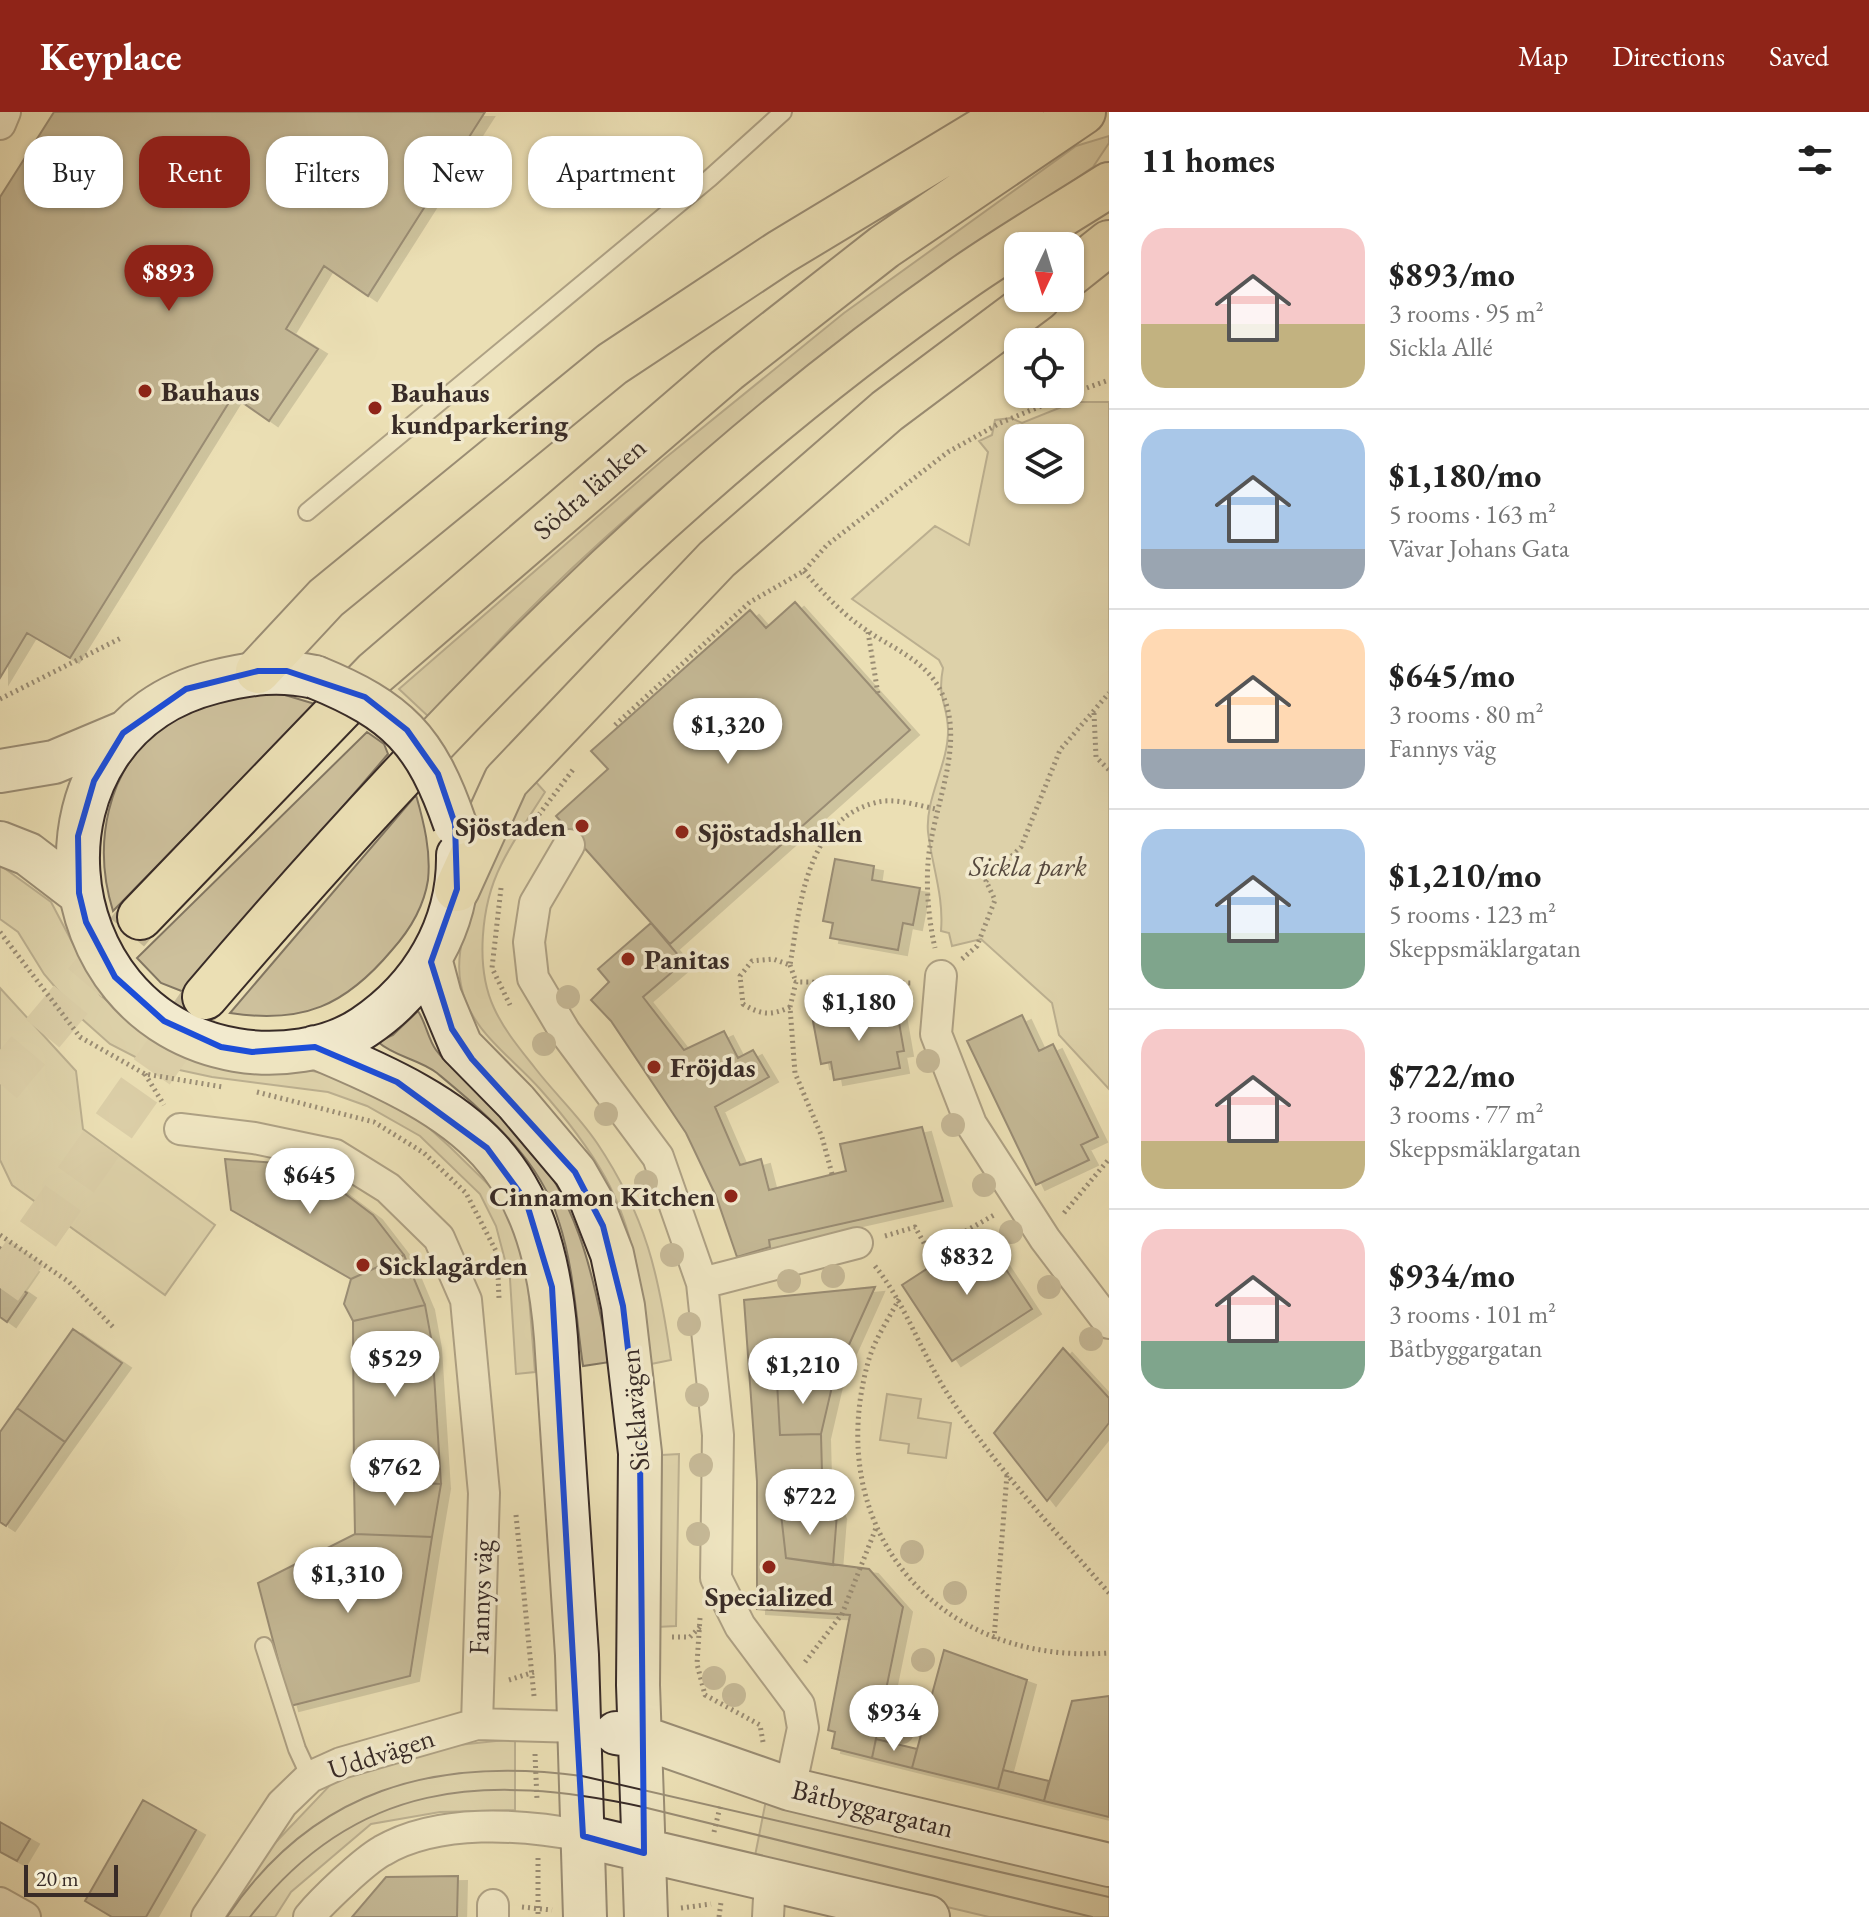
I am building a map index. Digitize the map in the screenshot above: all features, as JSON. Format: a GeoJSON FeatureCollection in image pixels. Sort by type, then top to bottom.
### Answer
{"type":"FeatureCollection","features":[{"type":"Feature","properties":{"kind":"highway"},"geometry":{"type":"LineString","coordinates":[[258,671],[326,598],[612,364],[781,252],[988,127],[1021,112]]}},
{"type":"Feature","properties":{"kind":"highway","name":"Södra länken"},"geometry":{"type":"LineString","coordinates":[[140,917],[375,673],[703,390],[884,247],[1083,112]]}},
{"type":"Feature","properties":{"kind":"highway"},"geometry":{"type":"LineString","coordinates":[[205,997],[350,828],[478,694],[660,524],[793,407],[947,290],[1109,185]]}},
{"type":"Feature","properties":{"kind":"highway"},"geometry":{"type":"LineString","coordinates":[[1084,263],[1109,243]]}},
{"type":"Feature","properties":{"kind":"highway"},"geometry":{"type":"LineString","coordinates":[[457,889],[506,781],[717,559],[887,411],[1019,312]]}},
{"type":"Feature","properties":{"kind":"main road"},"geometry":{"type":"LineString","coordinates":[[0,771],[54,762],[123,733],[152,708],[186,689],[258,671],[287,671],[315,677],[365,697],[407,730],[438,774],[455,824],[457,889],[431,962],[408,992],[381,1016],[352,1035],[315,1047],[252,1052],[191,1037],[138,1002],[115,977],[86,922],[79,893],[78,836],[84,810],[94,781],[123,733]]}},
{"type":"Feature","properties":{"kind":"main road"},"geometry":{"type":"LineString","coordinates":[[0,843],[28,854],[79,893]]}},
{"type":"Feature","properties":{"kind":"main road","name":"Sicklavägen"},"geometry":{"type":"LineString","coordinates":[[431,962],[440,996],[461,1046],[516,1102],[575,1172],[597,1213],[612,1254],[623,1306],[640,1453],[641,1737],[646,1917]]}},
{"type":"Feature","properties":{"kind":"main road"},"geometry":{"type":"LineString","coordinates":[[315,1047],[397,1082],[458,1121],[487,1148],[515,1183],[535,1220],[552,1287],[579,1727],[585,1917]]}},
{"type":"Feature","properties":{"kind":"main road","name":"Båtbyggargatan"},"geometry":{"type":"LineString","coordinates":[[579,1727],[641,1737],[790,1789],[1109,1865]]}},
{"type":"Feature","properties":{"kind":"main road"},"geometry":{"type":"LineString","coordinates":[[583,1836],[728,1871],[769,1898],[928,1917]]}},
{"type":"Feature","properties":{"kind":"street"},"geometry":{"type":"LineString","coordinates":[[0,124],[5,112]]}},
{"type":"Feature","properties":{"kind":"street"},"geometry":{"type":"LineString","coordinates":[[569,845],[535,903],[529,942],[533,978],[565,1032],[658,1157],[702,1283],[718,1435],[716,1578],[740,1626],[799,1705],[803,1728],[790,1789]]}},
{"type":"Feature","properties":{"kind":"street"},"geometry":{"type":"LineString","coordinates":[[941,976],[936,1034],[971,1124],[1045,1239],[1109,1323]]}},
{"type":"Feature","properties":{"kind":"street","name":"Fannys väg"},"geometry":{"type":"LineString","coordinates":[[180,1129],[254,1138],[335,1155],[388,1188],[439,1238],[466,1300],[484,1493],[477,1724]]}},
{"type":"Feature","properties":{"kind":"street"},"geometry":{"type":"LineString","coordinates":[[702,1283],[857,1243]]}},
{"type":"Feature","properties":{"kind":"street","name":"Uddvägen"},"geometry":{"type":"LineString","coordinates":[[207,1917],[282,1804],[310,1777],[341,1763],[477,1724],[579,1727]]}},
{"type":"Feature","properties":{"kind":"street"},"geometry":{"type":"LineString","coordinates":[[309,1917],[382,1851],[441,1830],[538,1827],[583,1836]]}},
{"type":"Feature","properties":{"kind":"street"},"geometry":{"type":"LineString","coordinates":[[0,1903],[25,1917]]}},
{"type":"Feature","properties":{"kind":"lane"},"geometry":{"type":"LineString","coordinates":[[307,512],[710,178],[783,112]]}},
{"type":"Feature","properties":{"kind":"lane"},"geometry":{"type":"LineString","coordinates":[[264,1646],[297,1749],[310,1777]]}},
{"type":"Feature","properties":{"kind":"path"},"geometry":{"type":"LineString","coordinates":[[1084,389],[1109,380]]}},
{"type":"Feature","properties":{"kind":"path"},"geometry":{"type":"LineString","coordinates":[[612,728],[750,602],[804,571],[827,545],[948,452],[1000,423],[1036,408]]}},
{"type":"Feature","properties":{"kind":"path"},"geometry":{"type":"LineString","coordinates":[[804,571],[834,606],[867,631],[909,656],[933,678],[948,704],[953,729],[928,865],[931,932],[941,976]]}},
{"type":"Feature","properties":{"kind":"path"},"geometry":{"type":"LineString","coordinates":[[867,631],[878,694]]}},
{"type":"Feature","properties":{"kind":"path"},"geometry":{"type":"LineString","coordinates":[[0,699],[121,638]]}},
{"type":"Feature","properties":{"kind":"path"},"geometry":{"type":"LineString","coordinates":[[977,946],[995,900],[986,881],[1021,847],[1060,750],[1109,693]]}},
{"type":"Feature","properties":{"kind":"path"},"geometry":{"type":"LineString","coordinates":[[1093,712],[1096,757],[1109,770]]}},
{"type":"Feature","properties":{"kind":"path"},"geometry":{"type":"LineString","coordinates":[[524,834],[580,761]]}},
{"type":"Feature","properties":{"kind":"path"},"geometry":{"type":"LineString","coordinates":[[832,1174],[822,1137],[795,1073],[790,1007],[796,982],[790,965],[803,888],[817,851],[833,828],[854,812],[876,802],[904,802],[936,809]]}},
{"type":"Feature","properties":{"kind":"path"},"geometry":{"type":"LineString","coordinates":[[503,880],[492,968],[512,1008]]}},
{"type":"Feature","properties":{"kind":"path"},"geometry":{"type":"LineString","coordinates":[[790,965],[773,959],[752,961],[740,976],[743,1004],[757,1012],[772,1015],[790,1007]]}},
{"type":"Feature","properties":{"kind":"path"},"geometry":{"type":"LineString","coordinates":[[796,982],[909,984]]}},
{"type":"Feature","properties":{"kind":"path"},"geometry":{"type":"LineString","coordinates":[[1045,1239],[1109,1159]]}},
{"type":"Feature","properties":{"kind":"path"},"geometry":{"type":"LineString","coordinates":[[892,1235],[915,1227],[929,1252],[977,1223]]}},
{"type":"Feature","properties":{"kind":"path"},"geometry":{"type":"LineString","coordinates":[[0,1235],[69,1282],[114,1328]]}},
{"type":"Feature","properties":{"kind":"path"},"geometry":{"type":"LineString","coordinates":[[1109,1593],[1007,1473],[949,1397],[899,1299],[870,1358],[858,1420],[861,1473],[876,1528],[906,1578],[958,1622],[994,1639],[1040,1653],[1109,1653]]}},
{"type":"Feature","properties":{"kind":"path"},"geometry":{"type":"LineString","coordinates":[[994,1639],[1007,1473]]}},
{"type":"Feature","properties":{"kind":"path"},"geometry":{"type":"LineString","coordinates":[[515,1500],[536,1724],[538,1917]]}},
{"type":"Feature","properties":{"kind":"path"},"geometry":{"type":"LineString","coordinates":[[787,1685],[842,1614],[876,1528]]}},
{"type":"Feature","properties":{"kind":"path"},"geometry":{"type":"LineString","coordinates":[[690,1637],[701,1626],[697,1664],[705,1695],[760,1725],[766,1754]]}},
{"type":"Feature","properties":{"kind":"path"},"geometry":{"type":"LineString","coordinates":[[708,1759],[712,1788],[723,1791],[710,1848],[732,1854],[719,1917]]}},
{"type":"Feature","properties":{"kind":"highlighted area"},"geometry":{"type":"Polygon","coordinates":[[[258,671],[287,671],[365,697],[407,730],[438,774],[455,824],[457,889],[431,962],[452,1029],[472,1059],[575,1172],[603,1226],[623,1306],[640,1453],[644,1853],[583,1836],[552,1287],[526,1201],[487,1148],[397,1082],[315,1047],[252,1052],[221,1047],[164,1021],[115,977],[86,922],[79,893],[78,836],[94,781],[123,733],[186,689],[258,671]]]}},
{"type":"Feature","properties":{"kind":"green space"},"geometry":{"type":"Polygon","coordinates":[[[1109,136],[1109,143],[1093,167],[942,272],[793,382],[649,498],[515,624],[430,718],[399,689],[664,459],[844,313],[1076,146],[1109,136]]]}},
{"type":"Feature","properties":{"kind":"green space","name":"Sickla park"},"geometry":{"type":"Polygon","coordinates":[[[1084,402],[1109,402],[1109,1089],[1059,1035],[1052,1003],[981,939],[952,946],[949,933],[941,931],[941,906],[928,819],[947,742],[948,729],[941,687],[943,668],[939,660],[852,599],[935,526],[969,545],[988,452],[979,441],[992,435],[995,420],[1011,418],[1022,423],[1059,408],[1084,408],[1084,402]]]}},
{"type":"Feature","properties":{"kind":"green space"},"geometry":{"type":"Polygon","coordinates":[[[275,692],[315,704],[113,911],[104,861],[105,835],[109,810],[128,764],[144,744],[176,719],[232,699],[275,692]]]}},
{"type":"Feature","properties":{"kind":"green space"},"geometry":{"type":"Polygon","coordinates":[[[367,732],[384,744],[388,754],[184,992],[161,983],[137,958],[367,732]]]}},
{"type":"Feature","properties":{"kind":"green space"},"geometry":{"type":"Polygon","coordinates":[[[535,781],[545,792],[516,837],[489,898],[483,936],[488,992],[507,1032],[590,1133],[628,1196],[655,1273],[671,1360],[651,1364],[632,1245],[605,1177],[558,1110],[482,1029],[473,1016],[461,985],[459,964],[462,943],[481,868],[502,822],[535,781]]]}},
{"type":"Feature","properties":{"kind":"green space"},"geometry":{"type":"Polygon","coordinates":[[[416,795],[428,848],[428,880],[415,918],[392,950],[357,985],[321,1007],[280,1016],[230,1013],[416,795]]]}},
{"type":"Feature","properties":{"kind":"green space"},"geometry":{"type":"Polygon","coordinates":[[[0,865],[51,902],[100,995],[152,1036],[192,1060],[226,1070],[308,1070],[339,1077],[407,1108],[450,1147],[499,1195],[526,1259],[535,1372],[516,1374],[510,1279],[496,1226],[480,1194],[420,1136],[367,1106],[328,1092],[212,1077],[147,1063],[110,1044],[82,1019],[44,974],[18,932],[0,919],[0,865]]]}},
{"type":"Feature","properties":{"kind":"green space"},"geometry":{"type":"Polygon","coordinates":[[[0,988],[76,1071],[83,1129],[215,1225],[165,1295],[12,1185],[0,1160],[0,988]]]}},
{"type":"Feature","properties":{"kind":"green space"},"geometry":{"type":"Polygon","coordinates":[[[418,1011],[436,1050],[517,1126],[555,1183],[569,1210],[589,1266],[610,1362],[583,1366],[564,1239],[539,1177],[492,1121],[437,1073],[378,1042],[393,1035],[418,1011]]]}},
{"type":"Feature","properties":{"kind":"green space"},"geometry":{"type":"Polygon","coordinates":[[[887,1394],[921,1399],[918,1418],[951,1423],[946,1458],[908,1453],[909,1444],[880,1440],[887,1394]]]}},
{"type":"Feature","properties":{"kind":"green space"},"geometry":{"type":"Polygon","coordinates":[[[679,1454],[676,1626],[657,1627],[662,1455],[679,1454]]]}},
{"type":"Feature","properties":{"kind":"green space"},"geometry":{"type":"Polygon","coordinates":[[[515,1739],[515,1810],[440,1812],[371,1824],[291,1892],[275,1917],[219,1917],[256,1863],[333,1782],[439,1747],[515,1739]]]}},
{"type":"Feature","properties":{"kind":"green space"},"geometry":{"type":"Polygon","coordinates":[[[767,1795],[1109,1873],[1109,1917],[989,1917],[754,1861],[767,1795]]]}},
{"type":"Feature","properties":{"kind":"building","name":"Bauhaus"},"geometry":{"type":"Polygon","coordinates":[[[54,112],[485,112],[470,136],[404,136],[404,208],[424,208],[368,296],[324,266],[286,329],[318,349],[269,421],[233,396],[70,658],[27,633],[0,678],[0,197],[24,159],[24,208],[123,208],[123,136],[39,136],[54,112]]]}},
{"type":"Feature","properties":{"kind":"building"},"geometry":{"type":"Polygon","coordinates":[[[795,602],[910,730],[670,944],[556,816],[608,769],[591,751],[750,610],[766,628],[795,602]]]}},
{"type":"Feature","properties":{"kind":"building"},"geometry":{"type":"Polygon","coordinates":[[[835,859],[874,866],[872,880],[920,888],[913,925],[903,923],[898,950],[830,938],[833,923],[823,921],[835,859]]]}},
{"type":"Feature","properties":{"kind":"building"},"geometry":{"type":"Polygon","coordinates":[[[651,923],[684,962],[643,997],[684,1050],[724,1031],[738,1058],[753,1050],[769,1077],[715,1107],[740,1165],[761,1159],[769,1190],[846,1171],[840,1144],[922,1127],[943,1201],[769,1240],[770,1247],[737,1257],[716,1196],[686,1133],[611,1021],[591,1000],[609,982],[598,969],[651,923]]]}},
{"type":"Feature","properties":{"kind":"building"},"geometry":{"type":"Polygon","coordinates":[[[841,1011],[843,1021],[897,1011],[904,1051],[897,1052],[900,1068],[834,1080],[831,1062],[821,1064],[812,1016],[841,1011]]]}},
{"type":"Feature","properties":{"kind":"building"},"geometry":{"type":"Polygon","coordinates":[[[1022,1015],[1039,1051],[1053,1044],[1098,1137],[1081,1145],[1089,1160],[1036,1185],[967,1041],[1022,1015]]]}},
{"type":"Feature","properties":{"kind":"building"},"geometry":{"type":"Polygon","coordinates":[[[225,1159],[289,1164],[332,1184],[373,1215],[404,1255],[351,1279],[231,1210],[225,1159]]]}},
{"type":"Feature","properties":{"kind":"building"},"geometry":{"type":"Polygon","coordinates":[[[982,1233],[1032,1309],[952,1361],[902,1285],[982,1233]]]}},
{"type":"Feature","properties":{"kind":"building"},"geometry":{"type":"Polygon","coordinates":[[[0,1247],[30,1267],[17,1286],[27,1293],[7,1322],[0,1317],[0,1247]]]}},
{"type":"Feature","properties":{"kind":"building"},"geometry":{"type":"Polygon","coordinates":[[[404,1255],[425,1305],[353,1321],[344,1304],[351,1279],[404,1255]]]}},
{"type":"Feature","properties":{"kind":"building"},"geometry":{"type":"Polygon","coordinates":[[[875,1287],[834,1378],[777,1382],[780,1435],[821,1434],[822,1472],[837,1514],[781,1514],[786,1558],[869,1569],[903,1607],[872,1758],[832,1748],[835,1732],[828,1730],[850,1615],[757,1609],[757,1481],[744,1300],[875,1287]]]}},
{"type":"Feature","properties":{"kind":"building"},"geometry":{"type":"Polygon","coordinates":[[[425,1305],[432,1343],[441,1484],[354,1480],[353,1321],[425,1305]]]}},
{"type":"Feature","properties":{"kind":"building"},"geometry":{"type":"Polygon","coordinates":[[[73,1329],[122,1363],[65,1442],[17,1408],[73,1329]]]}},
{"type":"Feature","properties":{"kind":"building"},"geometry":{"type":"Polygon","coordinates":[[[1063,1348],[1109,1398],[1109,1423],[1047,1501],[994,1433],[1063,1348]]]}},
{"type":"Feature","properties":{"kind":"building"},"geometry":{"type":"Polygon","coordinates":[[[834,1378],[821,1434],[780,1435],[777,1382],[834,1378]]]}},
{"type":"Feature","properties":{"kind":"building"},"geometry":{"type":"Polygon","coordinates":[[[17,1408],[65,1442],[6,1526],[0,1522],[0,1432],[17,1408]]]}},
{"type":"Feature","properties":{"kind":"building"},"geometry":{"type":"Polygon","coordinates":[[[354,1480],[441,1484],[432,1537],[355,1534],[354,1480]]]}},
{"type":"Feature","properties":{"kind":"building"},"geometry":{"type":"Polygon","coordinates":[[[781,1514],[837,1514],[833,1565],[786,1558],[781,1514]]]}},
{"type":"Feature","properties":{"kind":"building"},"geometry":{"type":"Polygon","coordinates":[[[355,1534],[432,1537],[410,1676],[290,1706],[258,1583],[355,1534]]]}},
{"type":"Feature","properties":{"kind":"building"},"geometry":{"type":"Polygon","coordinates":[[[944,1650],[1027,1680],[998,1789],[912,1768],[944,1650]]]}},
{"type":"Feature","properties":{"kind":"building"},"geometry":{"type":"Polygon","coordinates":[[[1109,1696],[1109,1817],[1044,1801],[1072,1701],[1109,1696]]]}},
{"type":"Feature","properties":{"kind":"building"},"geometry":{"type":"Polygon","coordinates":[[[876,1739],[917,1749],[912,1768],[872,1758],[876,1739]]]}},
{"type":"Feature","properties":{"kind":"building"},"geometry":{"type":"Polygon","coordinates":[[[1003,1770],[1049,1781],[1044,1801],[998,1789],[1003,1770]]]}},
{"type":"Feature","properties":{"kind":"building"},"geometry":{"type":"Polygon","coordinates":[[[143,1800],[196,1830],[146,1917],[112,1917],[85,1901],[143,1800]]]}},
{"type":"Feature","properties":{"kind":"building"},"geometry":{"type":"Polygon","coordinates":[[[0,1822],[30,1839],[17,1861],[0,1852],[0,1822]]]}},
{"type":"Feature","properties":{"kind":"building"},"geometry":{"type":"Polygon","coordinates":[[[458,1876],[457,1917],[352,1917],[386,1877],[458,1876]]]}},
{"type":"Feature","properties":{"kind":"tunnel"},"geometry":{"type":"LineString","coordinates":[[0,1084],[140,917]]}},
{"type":"Feature","properties":{"kind":"tunnel"},"geometry":{"type":"LineString","coordinates":[[0,1288],[203,999]]}},
{"type":"Feature","properties":{"kind":"tram line"},"geometry":{"type":"LineString","coordinates":[[227,1917],[261,1873],[298,1838],[338,1811],[382,1791],[428,1778],[477,1772],[528,1771],[582,1776],[1109,1897]]}},
{"type":"Feature","properties":{"kind":"tram line"},"geometry":{"type":"LineString","coordinates":[[250,1917],[291,1872],[334,1837],[379,1813],[427,1798],[477,1791],[530,1791],[585,1796],[643,1807],[1092,1917]]}},
{"type":"Feature","properties":{"kind":"place","name":"Bauhaus"},"geometry":{"type":"Point","coordinates":[145,391]}},
{"type":"Feature","properties":{"kind":"place","name":"Bauhaus kundparkering"},"geometry":{"type":"Point","coordinates":[375,408]}},
{"type":"Feature","properties":{"kind":"place","name":"Sjöstaden"},"geometry":{"type":"Point","coordinates":[582,826]}},
{"type":"Feature","properties":{"kind":"place","name":"Sjöstadshallen"},"geometry":{"type":"Point","coordinates":[682,832]}},
{"type":"Feature","properties":{"kind":"place","name":"Panitas"},"geometry":{"type":"Point","coordinates":[628,959]}},
{"type":"Feature","properties":{"kind":"place","name":"Fröjdas"},"geometry":{"type":"Point","coordinates":[654,1067]}},
{"type":"Feature","properties":{"kind":"place","name":"Cinnamon Kitchen"},"geometry":{"type":"Point","coordinates":[731,1196]}},
{"type":"Feature","properties":{"kind":"place","name":"Sicklagården"},"geometry":{"type":"Point","coordinates":[363,1265]}},
{"type":"Feature","properties":{"kind":"place","name":"Specialized"},"geometry":{"type":"Point","coordinates":[769,1567]}}]}
